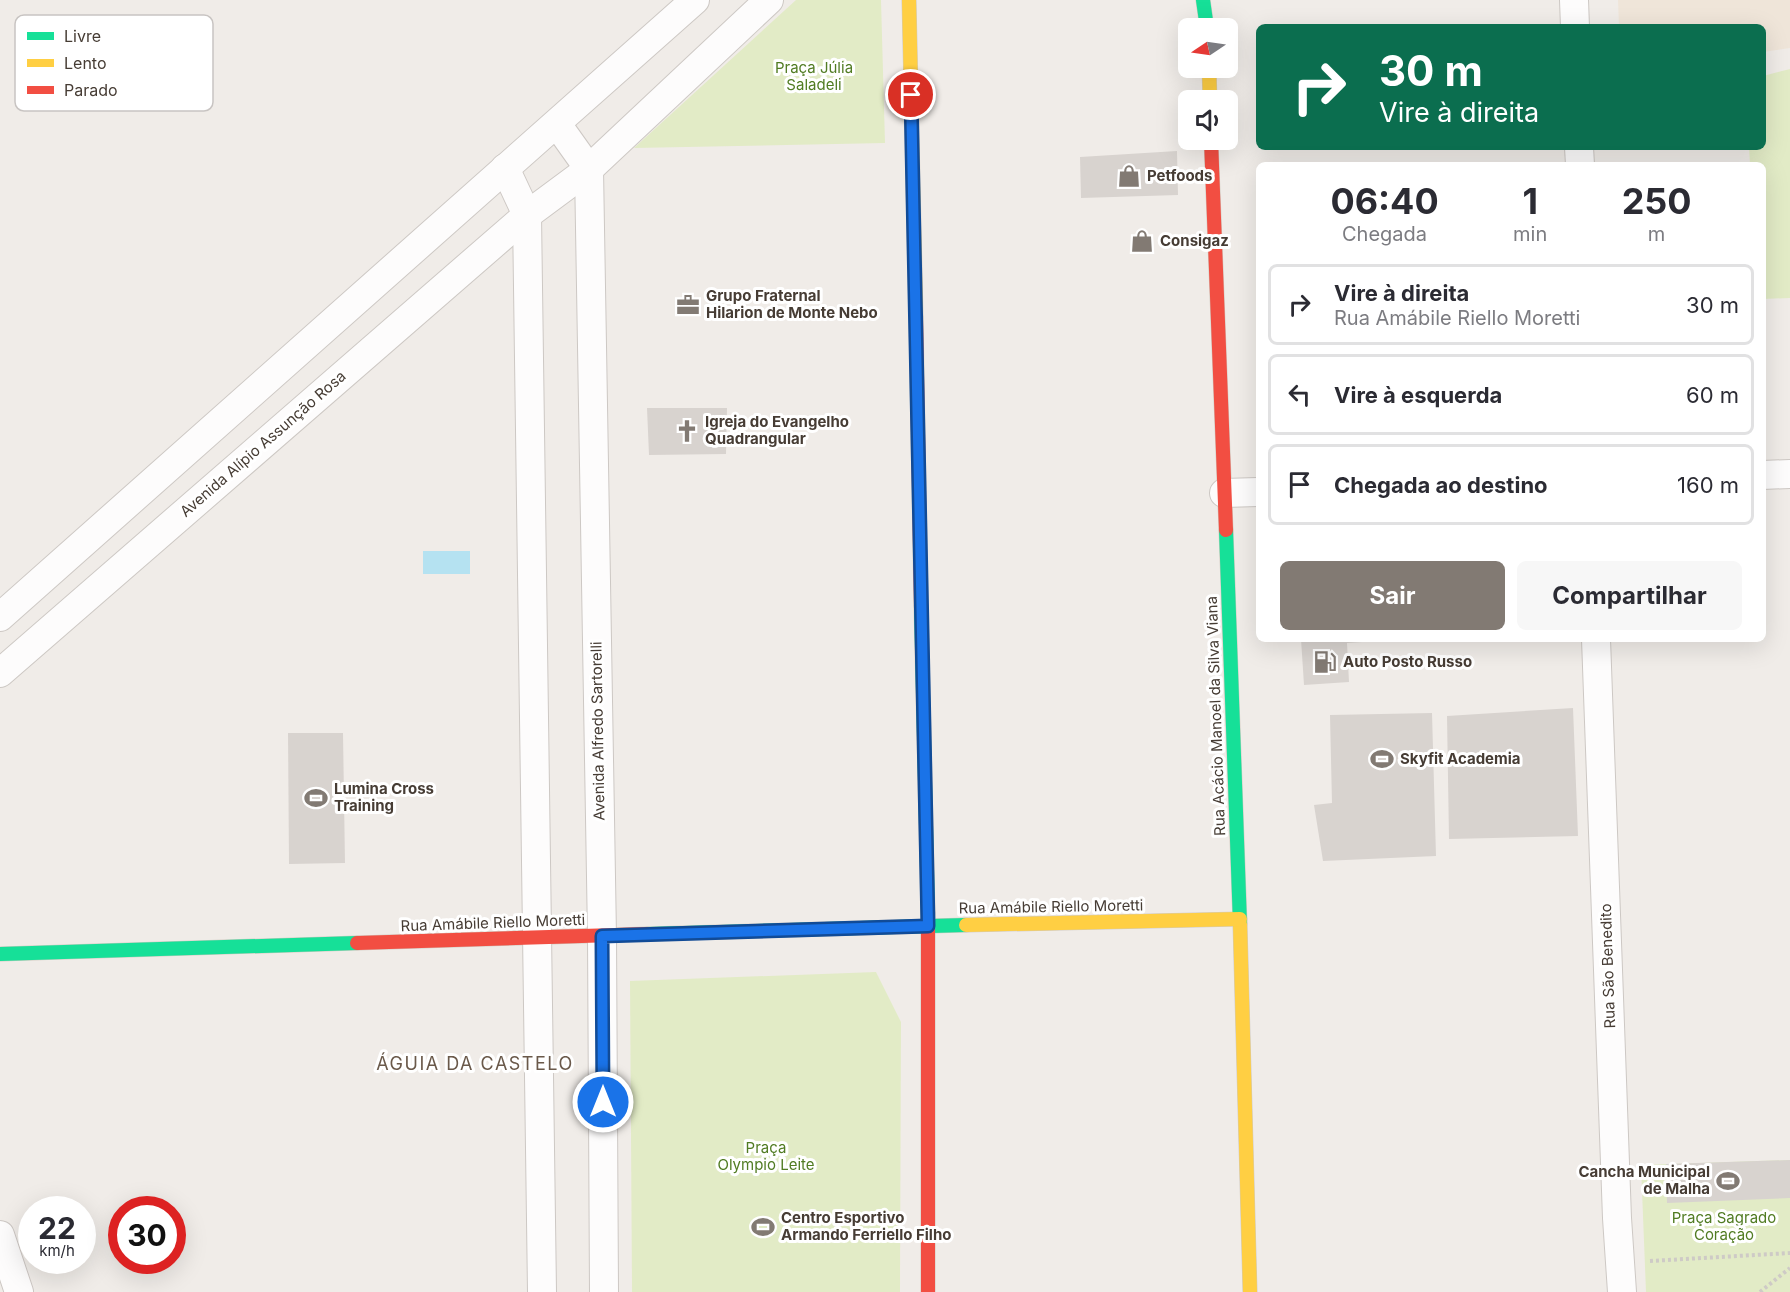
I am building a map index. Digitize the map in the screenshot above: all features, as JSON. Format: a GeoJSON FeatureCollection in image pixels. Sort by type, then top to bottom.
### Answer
{"type":"FeatureCollection","features":[{"type":"Feature","properties":{"kind":"street"},"geometry":{"type":"LineString","coordinates":[[0,616],[695,0]]}},
{"type":"Feature","properties":{"kind":"street","name":"Avenida Alípio Assunção Rosa"},"geometry":{"type":"LineString","coordinates":[[0,673],[527,215],[589,169],[769,0]]}},
{"type":"Feature","properties":{"kind":"street"},"geometry":{"type":"LineString","coordinates":[[909,0],[928,926],[928,1292]]}},
{"type":"Feature","properties":{"kind":"street"},"geometry":{"type":"LineString","coordinates":[[1574,0],[1575,24]]}},
{"type":"Feature","properties":{"kind":"street"},"geometry":{"type":"LineString","coordinates":[[556,124],[589,169]]}},
{"type":"Feature","properties":{"kind":"street","name":"Rua Acácio Manoel da Silva Viana"},"geometry":{"type":"LineString","coordinates":[[1211,150],[1240,919],[1250,1292]]}},
{"type":"Feature","properties":{"kind":"street"},"geometry":{"type":"LineString","coordinates":[[505,168],[527,215],[542,1292]]}},
{"type":"Feature","properties":{"kind":"street","name":"Avenida Alfredo Sartorelli"},"geometry":{"type":"LineString","coordinates":[[589,169],[602,936],[604,1292]]}},
{"type":"Feature","properties":{"kind":"street"},"geometry":{"type":"LineString","coordinates":[[1766,475],[1790,474]]}},
{"type":"Feature","properties":{"kind":"street"},"geometry":{"type":"LineString","coordinates":[[1224,493],[1256,492]]}},
{"type":"Feature","properties":{"kind":"street","name":"Rua São Benedito"},"geometry":{"type":"LineString","coordinates":[[1596,642],[1622,1292]]}},
{"type":"Feature","properties":{"kind":"street","name":"Rua Amábile Riello Moretti"},"geometry":{"type":"LineString","coordinates":[[0,954],[928,926],[1240,919]]}},
{"type":"Feature","properties":{"kind":"street"},"geometry":{"type":"LineString","coordinates":[[0,1235],[19,1292]]}},
{"type":"Feature","properties":{"kind":"path"},"geometry":{"type":"LineString","coordinates":[[1620,1263],[1790,1252]]}},
{"type":"Feature","properties":{"kind":"path"},"geometry":{"type":"LineString","coordinates":[[1760,1292],[1790,1268]]}},
{"type":"Feature","properties":{"kind":"shaded area"},"geometry":{"type":"Polygon","coordinates":[[[1618,0],[1790,0],[1790,48],[1766,52],[1766,24],[1619,24],[1618,0]]]}},
{"type":"Feature","properties":{"kind":"green space","name":"Praça Júlia Saladeli"},"geometry":{"type":"Polygon","coordinates":[[[796,0],[881,0],[885,143],[634,148],[796,0]]]}},
{"type":"Feature","properties":{"kind":"green space"},"geometry":{"type":"Polygon","coordinates":[[[1790,69],[1790,298],[1766,299],[1766,162],[1750,162],[1749,150],[1766,150],[1766,75],[1790,69]]]}},
{"type":"Feature","properties":{"kind":"green space","name":"Praça Olympio Leite"},"geometry":{"type":"Polygon","coordinates":[[[876,972],[901,1022],[900,1292],[632,1292],[630,981],[876,972]]]}},
{"type":"Feature","properties":{"kind":"green space","name":"Praça Sagrado Coração"},"geometry":{"type":"Polygon","coordinates":[[[1790,1160],[1790,1292],[1646,1292],[1641,1165],[1790,1160]]]}},
{"type":"Feature","properties":{"kind":"water"},"geometry":{"type":"Polygon","coordinates":[[[423,551],[470,551],[470,574],[423,574],[423,551]]]}},
{"type":"Feature","properties":{"kind":"building","name":"Petfoods"},"geometry":{"type":"Polygon","coordinates":[[[1177,151],[1178,195],[1081,198],[1080,157],[1177,151]]]}},
{"type":"Feature","properties":{"kind":"building","name":"Igreja do Evangelho Quadrangular"},"geometry":{"type":"Polygon","coordinates":[[[647,408],[727,408],[726,454],[649,455],[647,408]]]}},
{"type":"Feature","properties":{"kind":"building","name":"Auto Posto Russo"},"geometry":{"type":"Polygon","coordinates":[[[1301,642],[1362,642],[1347,643],[1349,682],[1304,685],[1301,642]]]}},
{"type":"Feature","properties":{"kind":"building"},"geometry":{"type":"Polygon","coordinates":[[[1573,708],[1578,836],[1449,839],[1447,716],[1573,708]]]}},
{"type":"Feature","properties":{"kind":"building","name":"Skyfit Academia"},"geometry":{"type":"Polygon","coordinates":[[[1432,713],[1436,856],[1323,861],[1314,805],[1332,803],[1330,715],[1432,713]]]}},
{"type":"Feature","properties":{"kind":"building","name":"Lumina Cross Training"},"geometry":{"type":"Polygon","coordinates":[[[288,733],[343,733],[345,863],[289,864],[288,733]]]}},
{"type":"Feature","properties":{"kind":"building","name":"Cancha Municipal de Malha"},"geometry":{"type":"Polygon","coordinates":[[[1790,1160],[1790,1198],[1667,1203],[1666,1164],[1790,1160]]]}},
{"type":"Feature","properties":{"kind":"traffic: fast"},"geometry":{"type":"LineString","coordinates":[[1203,0],[1206,18]]}},
{"type":"Feature","properties":{"kind":"traffic: fast"},"geometry":{"type":"LineString","coordinates":[[1226,530],[1240,924]]}},
{"type":"Feature","properties":{"kind":"traffic: fast"},"geometry":{"type":"LineString","coordinates":[[921,606],[928,913]]}},
{"type":"Feature","properties":{"kind":"traffic: fast"},"geometry":{"type":"LineString","coordinates":[[647,934],[966,925]]}},
{"type":"Feature","properties":{"kind":"traffic: fast"},"geometry":{"type":"LineString","coordinates":[[0,954],[357,943]]}},
{"type":"Feature","properties":{"kind":"traffic: slow"},"geometry":{"type":"LineString","coordinates":[[909,0],[916,317]]}},
{"type":"Feature","properties":{"kind":"traffic: slow"},"geometry":{"type":"LineString","coordinates":[[1209,78],[1210,90]]}},
{"type":"Feature","properties":{"kind":"traffic: slow"},"geometry":{"type":"LineString","coordinates":[[966,925],[1240,919]]}},
{"type":"Feature","properties":{"kind":"traffic: slow"},"geometry":{"type":"LineString","coordinates":[[1240,924],[1250,1292]]}},
{"type":"Feature","properties":{"kind":"traffic: jam"},"geometry":{"type":"LineString","coordinates":[[1211,150],[1226,530]]}},
{"type":"Feature","properties":{"kind":"traffic: jam"},"geometry":{"type":"LineString","coordinates":[[916,317],[921,606]]}},
{"type":"Feature","properties":{"kind":"traffic: jam"},"geometry":{"type":"LineString","coordinates":[[928,913],[928,1292]]}},
{"type":"Feature","properties":{"kind":"traffic: jam"},"geometry":{"type":"LineString","coordinates":[[357,943],[647,934]]}},
{"type":"Feature","properties":{"kind":"place","name":"Petfoods"},"geometry":{"type":"Point","coordinates":[1129,176]}},
{"type":"Feature","properties":{"kind":"place","name":"Consigaz"},"geometry":{"type":"Point","coordinates":[1142,241]}},
{"type":"Feature","properties":{"kind":"place","name":"Grupo Fraternal Hilarion de Monte Nebo"},"geometry":{"type":"Point","coordinates":[688,305]}},
{"type":"Feature","properties":{"kind":"place","name":"Igreja do Evangelho Quadrangular"},"geometry":{"type":"Point","coordinates":[687,431]}},
{"type":"Feature","properties":{"kind":"place","name":"Auto Posto Russo"},"geometry":{"type":"Point","coordinates":[1325,662]}},
{"type":"Feature","properties":{"kind":"place","name":"Skyfit Academia"},"geometry":{"type":"Point","coordinates":[1382,759]}},
{"type":"Feature","properties":{"kind":"place","name":"Lumina Cross Training"},"geometry":{"type":"Point","coordinates":[316,798]}},
{"type":"Feature","properties":{"kind":"place","name":"Cancha Municipal de Malha"},"geometry":{"type":"Point","coordinates":[1728,1181]}},
{"type":"Feature","properties":{"kind":"place","name":"Centro Esportivo Armando Ferriello Filho"},"geometry":{"type":"Point","coordinates":[763,1227]}},
{"type":"Feature","properties":{"kind":"district","name":"ÁGUIA DA CASTELO"},"geometry":{"type":"Point","coordinates":[475,1064]}},
{"type":"Feature","properties":{"kind":"route"},"geometry":{"type":"LineString","coordinates":[[603,1102],[602,936],[928,926],[911,95]]}}]}
